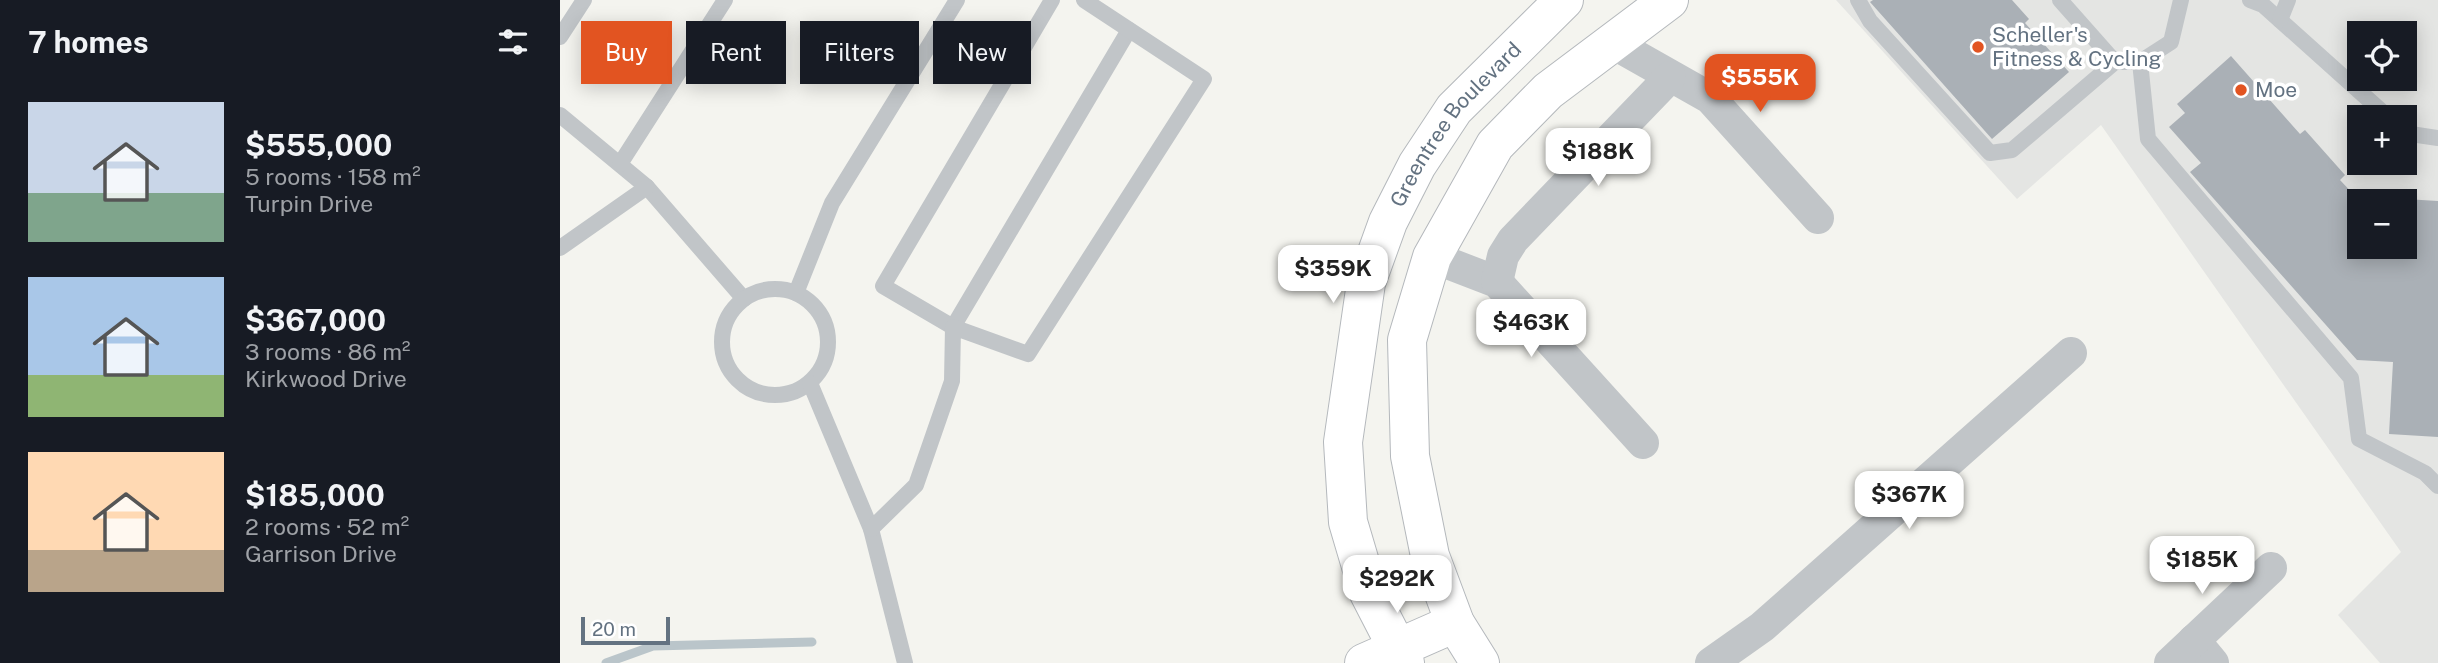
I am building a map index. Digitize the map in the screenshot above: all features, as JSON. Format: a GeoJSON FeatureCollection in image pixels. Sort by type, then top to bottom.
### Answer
{"type":"FeatureCollection","features":[{"type":"Feature","properties":{"kind":"main road","name":"Greentree Boulevard"},"geometry":{"type":"LineString","coordinates":[[1480,663],[1455,623],[1430,556],[1410,456],[1407,340],[1432,257],[1495,145],[1548,91],[1669,0]]}},
{"type":"Feature","properties":{"kind":"main road","name":"Greentree Boulevard"},"geometry":{"type":"LineString","coordinates":[[1388,658],[1348,522],[1343,442],[1366,283],[1388,222],[1417,165],[1454,109],[1555,2]]}},
{"type":"Feature","properties":{"kind":"main road"},"geometry":{"type":"LineString","coordinates":[[1555,2],[1611,42]]}},
{"type":"Feature","properties":{"kind":"main road"},"geometry":{"type":"LineString","coordinates":[[1388,658],[1455,623]]}},
{"type":"Feature","properties":{"kind":"street"},"geometry":{"type":"LineString","coordinates":[[1611,42],[1710,98],[1818,218]]}},
{"type":"Feature","properties":{"kind":"street"},"geometry":{"type":"LineString","coordinates":[[1497,282],[1503,256],[1513,240],[1670,77]]}},
{"type":"Feature","properties":{"kind":"street"},"geometry":{"type":"LineString","coordinates":[[1432,257],[1497,282],[1643,443]]}},
{"type":"Feature","properties":{"kind":"street"},"geometry":{"type":"LineString","coordinates":[[1711,663],[1762,627],[2071,353]]}},
{"type":"Feature","properties":{"kind":"street"},"geometry":{"type":"LineString","coordinates":[[2171,663],[2203,652],[2271,568]]}},
{"type":"Feature","properties":{"kind":"lane"},"geometry":{"type":"LineString","coordinates":[[560,37],[584,0]]}},
{"type":"Feature","properties":{"kind":"lane"},"geometry":{"type":"LineString","coordinates":[[620,164],[725,0]]}},
{"type":"Feature","properties":{"kind":"lane"},"geometry":{"type":"LineString","coordinates":[[796,293],[832,203],[957,0]]}},
{"type":"Feature","properties":{"kind":"lane"},"geometry":{"type":"LineString","coordinates":[[1052,0],[883,286],[953,327],[1028,354],[1204,79],[1084,0]]}},
{"type":"Feature","properties":{"kind":"lane"},"geometry":{"type":"LineString","coordinates":[[1858,0],[1870,21],[1990,153],[2012,150],[2115,62],[2140,62],[2171,42],[2181,0]]}},
{"type":"Feature","properties":{"kind":"lane"},"geometry":{"type":"LineString","coordinates":[[2060,0],[2115,62]]}},
{"type":"Feature","properties":{"kind":"lane"},"geometry":{"type":"LineString","coordinates":[[2250,0],[2263,5],[2375,105]]}},
{"type":"Feature","properties":{"kind":"lane"},"geometry":{"type":"LineString","coordinates":[[2280,20],[2288,0]]}},
{"type":"Feature","properties":{"kind":"lane"},"geometry":{"type":"LineString","coordinates":[[871,529],[916,485],[952,382],[953,327],[1129,30]]}},
{"type":"Feature","properties":{"kind":"lane"},"geometry":{"type":"LineString","coordinates":[[2140,62],[2148,139],[2351,379],[2359,439],[2426,473],[2438,485]]}},
{"type":"Feature","properties":{"kind":"lane"},"geometry":{"type":"LineString","coordinates":[[560,115],[647,187],[744,299]]}},
{"type":"Feature","properties":{"kind":"lane"},"geometry":{"type":"LineString","coordinates":[[2417,136],[2438,138]]}},
{"type":"Feature","properties":{"kind":"lane"},"geometry":{"type":"LineString","coordinates":[[560,247],[647,187]]}},
{"type":"Feature","properties":{"kind":"lane"},"geometry":{"type":"LineString","coordinates":[[777,289],[796,293],[811,302],[822,317],[828,334],[828,352],[822,369],[810,383],[794,392],[777,396],[760,393],[745,386],[732,374],[724,359],[724,326],[732,310],[759,291],[777,289]]}},
{"type":"Feature","properties":{"kind":"lane"},"geometry":{"type":"LineString","coordinates":[[810,383],[871,529],[905,663]]}},
{"type":"Feature","properties":{"kind":"shaded area"},"geometry":{"type":"Polygon","coordinates":[[[1836,0],[2438,0],[2438,663],[2380,663],[2338,615],[2401,552],[2101,125],[2017,199],[1836,0]]]}},
{"type":"Feature","properties":{"kind":"building","name":"Scheller's Fitness & Cycling"},"geometry":{"type":"Polygon","coordinates":[[[2012,0],[2029,19],[2025,23],[2069,72],[1992,139],[1870,2],[2012,0]]]}},
{"type":"Feature","properties":{"kind":"building"},"geometry":{"type":"Polygon","coordinates":[[[2231,56],[2300,134],[2305,130],[2345,175],[2340,180],[2348,189],[2347,259],[2417,259],[2417,200],[2438,201],[2438,437],[2389,434],[2393,362],[2357,360],[2190,172],[2201,163],[2169,127],[2185,113],[2177,104],[2231,56]]]}},
{"type":"Feature","properties":{"kind":"waterway"},"geometry":{"type":"LineString","coordinates":[[606,663],[653,646],[812,642]]}},
{"type":"Feature","properties":{"kind":"place","name":"Scheller's Fitness & Cycling"},"geometry":{"type":"Point","coordinates":[1978,47]}},
{"type":"Feature","properties":{"kind":"place","name":"Moe"},"geometry":{"type":"Point","coordinates":[2241,90]}}]}
